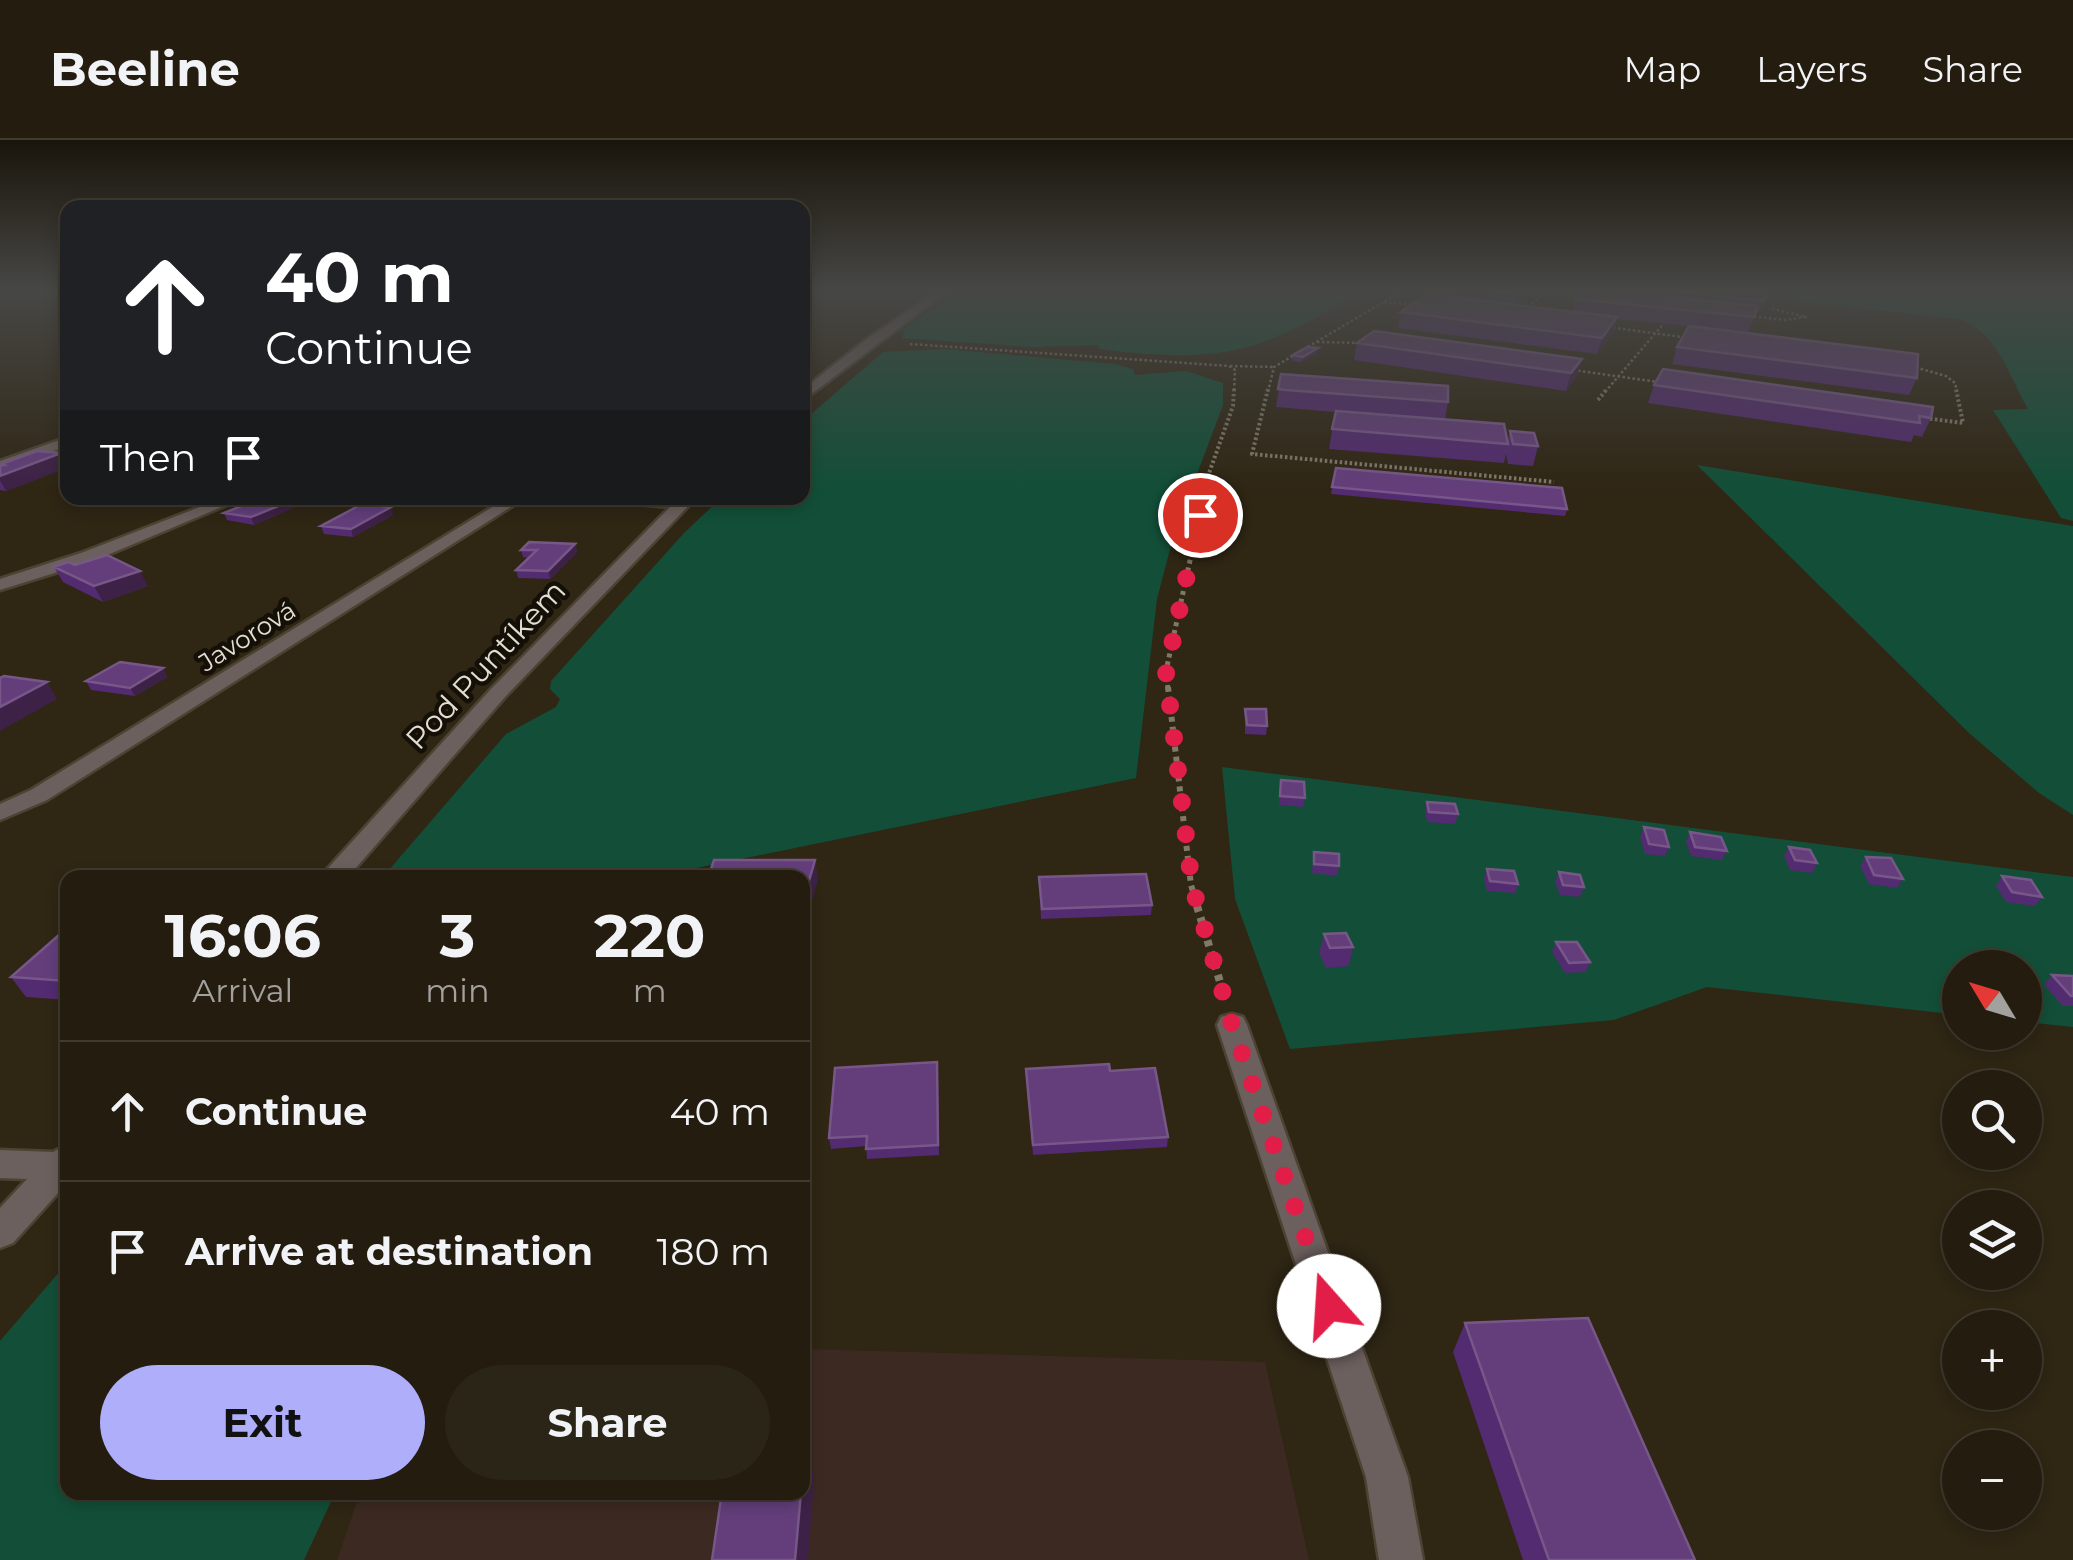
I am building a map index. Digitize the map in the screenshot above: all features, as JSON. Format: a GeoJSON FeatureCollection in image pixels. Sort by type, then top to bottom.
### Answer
{"type":"FeatureCollection","features":[{"type":"Feature","properties":{"kind":"street"},"geometry":{"type":"LineString","coordinates":[[810,391],[852,357]]}},
{"type":"Feature","properties":{"kind":"street"},"geometry":{"type":"LineString","coordinates":[[0,466],[60,440]]}},
{"type":"Feature","properties":{"kind":"street"},"geometry":{"type":"LineString","coordinates":[[0,585],[88,557],[218,505]]}},
{"type":"Feature","properties":{"kind":"street","name":"Javorová"},"geometry":{"type":"LineString","coordinates":[[0,813],[39,795],[506,505]]}},
{"type":"Feature","properties":{"kind":"street","name":"Pod Puntíkem"},"geometry":{"type":"LineString","coordinates":[[339,870],[498,693],[680,505]]}},
{"type":"Feature","properties":{"kind":"street"},"geometry":{"type":"LineString","coordinates":[[1232,1025],[1386,1478],[1401,1560]]}},
{"type":"Feature","properties":{"kind":"street"},"geometry":{"type":"LineString","coordinates":[[0,1164],[60,1162]]}},
{"type":"Feature","properties":{"kind":"street"},"geometry":{"type":"LineString","coordinates":[[0,1232],[60,1166]]}},
{"type":"Feature","properties":{"kind":"path"},"geometry":{"type":"LineString","coordinates":[[1098,357],[1274,368],[1292,357]]}},
{"type":"Feature","properties":{"kind":"path"},"geometry":{"type":"LineString","coordinates":[[1598,400],[1634,357]]}},
{"type":"Feature","properties":{"kind":"path"},"geometry":{"type":"LineString","coordinates":[[1901,364],[1927,369],[1955,384],[1963,424],[1924,418]]}},
{"type":"Feature","properties":{"kind":"path"},"geometry":{"type":"LineString","coordinates":[[1228,366],[1236,373],[1232,406],[1208,476],[1166,672],[1192,885],[1232,1025]]}},
{"type":"Feature","properties":{"kind":"path"},"geometry":{"type":"LineString","coordinates":[[1274,368],[1252,454],[1554,482]]}},
{"type":"Feature","properties":{"kind":"path"},"geometry":{"type":"LineString","coordinates":[[1562,369],[1676,384]]}},
{"type":"Feature","properties":{"kind":"shaded area"},"geometry":{"type":"Polygon","coordinates":[[[810,1349],[1265,1362],[1309,1560],[337,1560],[358,1500],[810,1500],[810,1349]]]}},
{"type":"Feature","properties":{"kind":"green space"},"geometry":{"type":"Polygon","coordinates":[[[877,357],[1039,357],[1115,364],[1133,369],[1135,375],[1186,371],[1223,383],[1223,405],[1173,538],[1157,599],[1136,778],[687,870],[389,870],[506,734],[556,707],[560,699],[550,689],[551,681],[714,505],[810,505],[810,415],[877,357]]]}},
{"type":"Feature","properties":{"kind":"green space"},"geometry":{"type":"Polygon","coordinates":[[[2001,357],[2073,357],[2073,521],[2061,518],[1993,410],[2028,409],[2001,357]]]}},
{"type":"Feature","properties":{"kind":"green space"},"geometry":{"type":"Polygon","coordinates":[[[1697,465],[2073,526],[2073,815],[2039,793],[1969,733],[1697,465]]]}},
{"type":"Feature","properties":{"kind":"green space"},"geometry":{"type":"Polygon","coordinates":[[[1222,767],[2073,877],[2073,1027],[2042,1024],[2042,950],[1942,950],[1942,1013],[1707,987],[1614,1020],[1290,1049],[1235,899],[1222,767]]]}},
{"type":"Feature","properties":{"kind":"green space"},"geometry":{"type":"Polygon","coordinates":[[[60,1271],[60,1500],[332,1500],[304,1560],[0,1560],[0,1341],[60,1271]]]}},
{"type":"Feature","properties":{"kind":"building"},"geometry":{"type":"Polygon","coordinates":[[[1459,357],[1582,359],[1571,373],[1459,357]]]}},
{"type":"Feature","properties":{"kind":"building"},"geometry":{"type":"Polygon","coordinates":[[[1756,357],[1918,357],[1917,378],[1756,357]]]}},
{"type":"Feature","properties":{"kind":"building"},"geometry":{"type":"Polygon","coordinates":[[[1663,369],[1933,407],[1931,418],[1919,416],[1920,423],[1654,385],[1663,369]]]}},
{"type":"Feature","properties":{"kind":"building"},"geometry":{"type":"Polygon","coordinates":[[[1281,374],[1448,386],[1448,402],[1278,389],[1281,374]]]}},
{"type":"Feature","properties":{"kind":"building"},"geometry":{"type":"Polygon","coordinates":[[[1336,411],[1504,424],[1508,444],[1332,429],[1336,411]]]}},
{"type":"Feature","properties":{"kind":"building"},"geometry":{"type":"Polygon","coordinates":[[[1510,431],[1534,433],[1538,446],[1513,444],[1510,431]]]}},
{"type":"Feature","properties":{"kind":"building"},"geometry":{"type":"Polygon","coordinates":[[[37,451],[60,453],[0,476],[0,466],[4,465],[1,464],[37,451]]]}},
{"type":"Feature","properties":{"kind":"building"},"geometry":{"type":"Polygon","coordinates":[[[1336,468],[1562,488],[1567,509],[1332,487],[1336,468]]]}},
{"type":"Feature","properties":{"kind":"building"},"geometry":{"type":"Polygon","coordinates":[[[244,505],[281,505],[251,517],[224,513],[244,505]]]}},
{"type":"Feature","properties":{"kind":"building"},"geometry":{"type":"Polygon","coordinates":[[[360,505],[391,507],[351,529],[321,526],[360,505]]]}},
{"type":"Feature","properties":{"kind":"building"},"geometry":{"type":"Polygon","coordinates":[[[529,542],[575,544],[548,571],[516,570],[537,550],[521,550],[529,542]]]}},
{"type":"Feature","properties":{"kind":"building"},"geometry":{"type":"Polygon","coordinates":[[[107,555],[140,571],[94,586],[54,567],[68,562],[75,565],[107,555]]]}},
{"type":"Feature","properties":{"kind":"building"},"geometry":{"type":"Polygon","coordinates":[[[120,662],[163,668],[130,688],[86,681],[120,662]]]}},
{"type":"Feature","properties":{"kind":"building"},"geometry":{"type":"Polygon","coordinates":[[[0,678],[47,682],[0,707],[0,678]]]}},
{"type":"Feature","properties":{"kind":"building"},"geometry":{"type":"Polygon","coordinates":[[[1245,709],[1266,709],[1267,726],[1247,725],[1245,709]]]}},
{"type":"Feature","properties":{"kind":"building"},"geometry":{"type":"Polygon","coordinates":[[[1281,780],[1304,782],[1305,798],[1280,796],[1281,780]]]}},
{"type":"Feature","properties":{"kind":"building"},"geometry":{"type":"Polygon","coordinates":[[[1427,802],[1455,804],[1458,814],[1429,812],[1427,802]]]}},
{"type":"Feature","properties":{"kind":"building"},"geometry":{"type":"Polygon","coordinates":[[[1644,827],[1664,830],[1669,847],[1649,844],[1644,827]]]}},
{"type":"Feature","properties":{"kind":"building"},"geometry":{"type":"Polygon","coordinates":[[[1690,832],[1721,837],[1727,851],[1695,847],[1690,832]]]}},
{"type":"Feature","properties":{"kind":"building"},"geometry":{"type":"Polygon","coordinates":[[[1789,847],[1810,850],[1817,863],[1795,860],[1789,847]]]}},
{"type":"Feature","properties":{"kind":"building"},"geometry":{"type":"Polygon","coordinates":[[[1314,852],[1339,854],[1339,866],[1314,864],[1314,852]]]}},
{"type":"Feature","properties":{"kind":"building"},"geometry":{"type":"Polygon","coordinates":[[[1866,857],[1891,858],[1903,879],[1874,875],[1866,857]]]}},
{"type":"Feature","properties":{"kind":"building"},"geometry":{"type":"Polygon","coordinates":[[[714,860],[815,860],[810,877],[810,870],[711,870],[714,860]]]}},
{"type":"Feature","properties":{"kind":"building"},"geometry":{"type":"Polygon","coordinates":[[[1487,869],[1514,871],[1518,884],[1490,881],[1487,869]]]}},
{"type":"Feature","properties":{"kind":"building"},"geometry":{"type":"Polygon","coordinates":[[[1559,872],[1580,875],[1584,887],[1563,885],[1559,872]]]}},
{"type":"Feature","properties":{"kind":"building"},"geometry":{"type":"Polygon","coordinates":[[[1146,874],[1152,905],[1042,909],[1039,877],[1146,874]]]}},
{"type":"Feature","properties":{"kind":"building"},"geometry":{"type":"Polygon","coordinates":[[[2002,876],[2031,880],[2042,897],[2012,892],[2002,876]]]}},
{"type":"Feature","properties":{"kind":"building"},"geometry":{"type":"Polygon","coordinates":[[[1346,933],[1353,947],[1330,948],[1324,934],[1346,933]]]}},
{"type":"Feature","properties":{"kind":"building"},"geometry":{"type":"Polygon","coordinates":[[[60,934],[60,980],[11,977],[60,934]]]}},
{"type":"Feature","properties":{"kind":"building"},"geometry":{"type":"Polygon","coordinates":[[[1556,942],[1577,942],[1590,962],[1569,963],[1556,942]]]}},
{"type":"Feature","properties":{"kind":"building"},"geometry":{"type":"Polygon","coordinates":[[[2052,975],[2073,976],[2073,996],[2071,996],[2052,975]]]}},
{"type":"Feature","properties":{"kind":"building"},"geometry":{"type":"Polygon","coordinates":[[[937,1062],[938,1145],[866,1149],[867,1136],[829,1138],[835,1068],[937,1062]]]}},
{"type":"Feature","properties":{"kind":"building"},"geometry":{"type":"Polygon","coordinates":[[[1109,1064],[1110,1071],[1155,1068],[1168,1137],[1033,1145],[1026,1069],[1109,1064]]]}},
{"type":"Feature","properties":{"kind":"building"},"geometry":{"type":"Polygon","coordinates":[[[1588,1318],[1695,1560],[1549,1560],[1465,1323],[1588,1318]]]}},
{"type":"Feature","properties":{"kind":"building"},"geometry":{"type":"Polygon","coordinates":[[[721,1500],[800,1500],[795,1560],[712,1560],[721,1500]]]}},
{"type":"Feature","properties":{"kind":"route"},"geometry":{"type":"LineString","coordinates":[[1200,515],[1166,672],[1192,885],[1232,1025],[1329,1306]]}}]}
